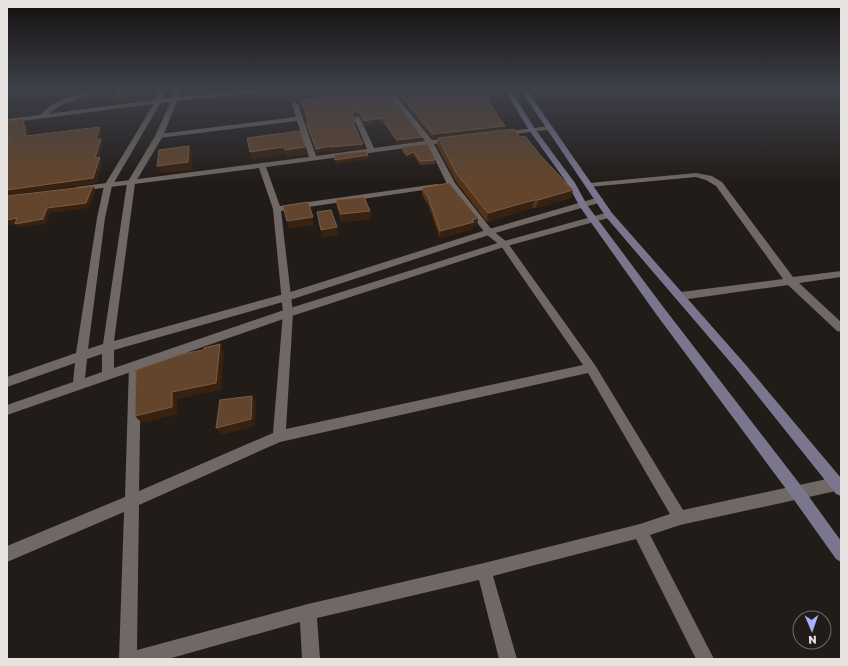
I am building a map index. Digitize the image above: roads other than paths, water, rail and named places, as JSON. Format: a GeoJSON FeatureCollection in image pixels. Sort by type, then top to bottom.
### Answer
{"type":"FeatureCollection","features":[{"type":"Feature","properties":{"kind":"main road"},"geometry":{"type":"LineString","coordinates":[[526,120],[571,183],[583,205],[660,311],[797,492],[841,554]]}},
{"type":"Feature","properties":{"kind":"main road"},"geometry":{"type":"LineString","coordinates":[[545,120],[609,215],[681,296],[839,486]]}},
{"type":"Feature","properties":{"kind":"street"},"geometry":{"type":"LineString","coordinates":[[79,385],[81,358],[101,218],[108,186],[147,120]]}},
{"type":"Feature","properties":{"kind":"street"},"geometry":{"type":"LineString","coordinates":[[108,375],[108,347],[131,182],[159,136],[165,120]]}},
{"type":"Feature","properties":{"kind":"street"},"geometry":{"type":"LineString","coordinates":[[159,136],[290,120]]}},
{"type":"Feature","properties":{"kind":"street"},"geometry":{"type":"LineString","coordinates":[[299,120],[313,158]]}},
{"type":"Feature","properties":{"kind":"street"},"geometry":{"type":"LineString","coordinates":[[358,120],[371,150]]}},
{"type":"Feature","properties":{"kind":"street"},"geometry":{"type":"LineString","coordinates":[[412,120],[430,143],[450,184],[489,232],[504,244],[591,368],[680,518]]}},
{"type":"Feature","properties":{"kind":"street"},"geometry":{"type":"LineString","coordinates":[[493,135],[550,128]]}},
{"type":"Feature","properties":{"kind":"street"},"geometry":{"type":"LineString","coordinates":[[69,190],[461,139]]}},
{"type":"Feature","properties":{"kind":"street"},"geometry":{"type":"LineString","coordinates":[[262,165],[277,209],[288,313],[279,436]]}},
{"type":"Feature","properties":{"kind":"street"},"geometry":{"type":"LineString","coordinates":[[589,185],[696,175],[709,178],[719,184],[790,281],[841,328]]}},
{"type":"Feature","properties":{"kind":"street"},"geometry":{"type":"LineString","coordinates":[[277,209],[450,184]]}},
{"type":"Feature","properties":{"kind":"street"},"geometry":{"type":"LineString","coordinates":[[7,382],[81,358],[108,347],[286,297],[489,232],[600,200]]}},
{"type":"Feature","properties":{"kind":"street"},"geometry":{"type":"LineString","coordinates":[[7,410],[288,313],[504,244],[593,218],[609,215]]}},
{"type":"Feature","properties":{"kind":"street"},"geometry":{"type":"LineString","coordinates":[[681,296],[841,274]]}},
{"type":"Feature","properties":{"kind":"street"},"geometry":{"type":"LineString","coordinates":[[128,659],[135,366]]}},
{"type":"Feature","properties":{"kind":"street"},"geometry":{"type":"LineString","coordinates":[[7,554],[279,436],[591,368]]}},
{"type":"Feature","properties":{"kind":"street"},"geometry":{"type":"LineString","coordinates":[[136,659],[308,612],[484,571],[640,531],[680,518],[797,492],[839,486]]}},
{"type":"Feature","properties":{"kind":"street"},"geometry":{"type":"LineString","coordinates":[[640,531],[705,659]]}},
{"type":"Feature","properties":{"kind":"street"},"geometry":{"type":"LineString","coordinates":[[484,571],[508,659]]}},
{"type":"Feature","properties":{"kind":"street"},"geometry":{"type":"LineString","coordinates":[[308,612],[311,659]]}}]}
